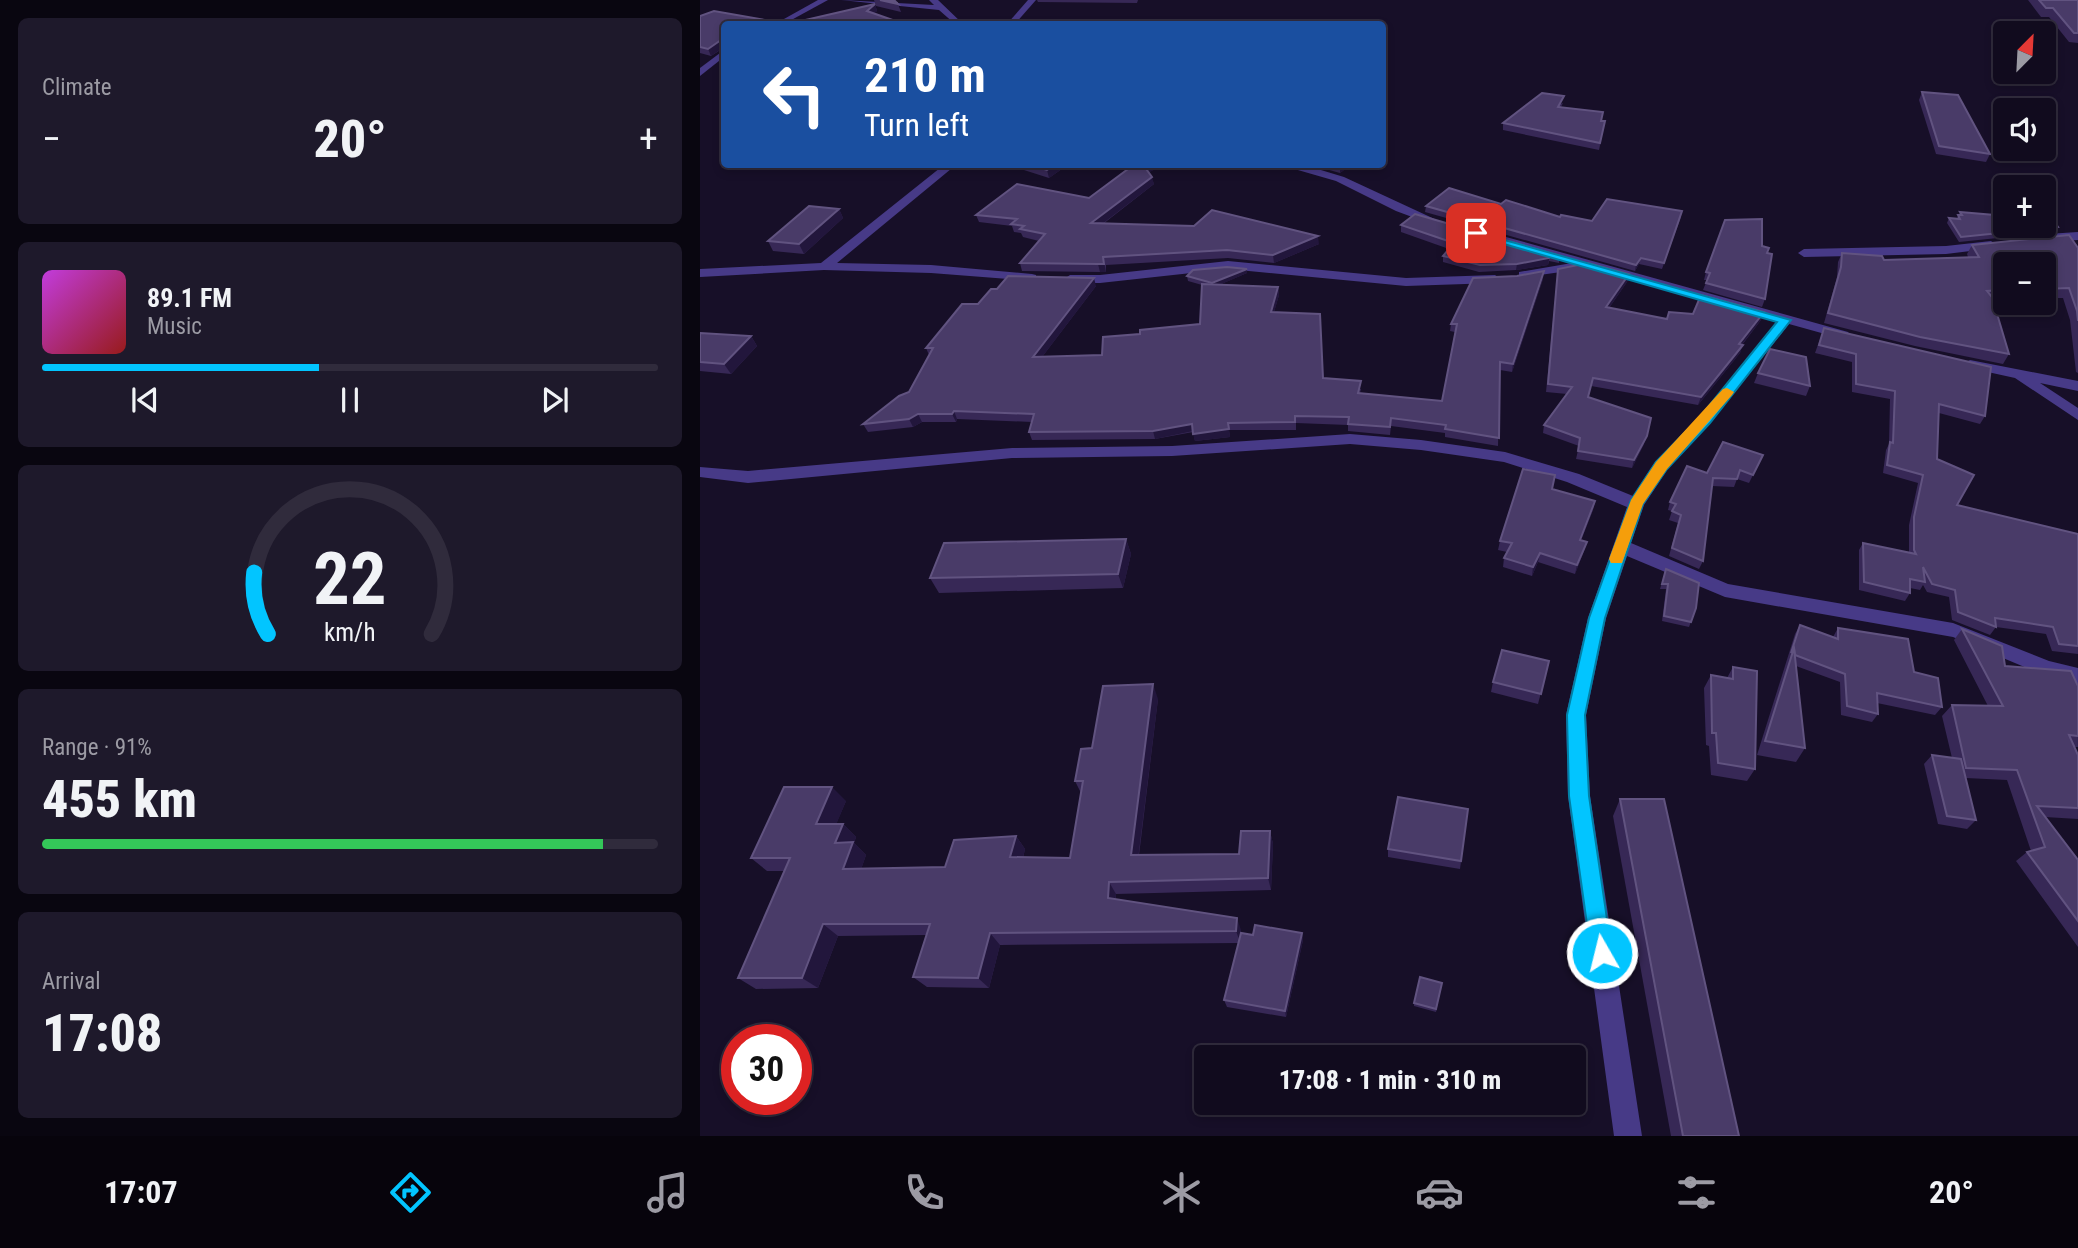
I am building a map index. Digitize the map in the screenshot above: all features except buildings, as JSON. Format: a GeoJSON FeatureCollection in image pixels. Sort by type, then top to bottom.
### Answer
{"type":"FeatureCollection","features":[{"type":"Feature","properties":{"kind":"street"},"geometry":{"type":"LineString","coordinates":[[785,21],[824,0]]}},
{"type":"Feature","properties":{"kind":"street"},"geometry":{"type":"LineString","coordinates":[[845,0],[935,4],[955,21]]}},
{"type":"Feature","properties":{"kind":"street"},"geometry":{"type":"LineString","coordinates":[[1014,21],[1032,0]]}},
{"type":"Feature","properties":{"kind":"street"},"geometry":{"type":"LineString","coordinates":[[700,73],[721,56]]}},
{"type":"Feature","properties":{"kind":"street"},"geometry":{"type":"LineString","coordinates":[[824,266],[849,249],[891,211],[939,178],[948,168]]}},
{"type":"Feature","properties":{"kind":"street"},"geometry":{"type":"LineString","coordinates":[[1303,168],[1340,179],[1401,209],[1451,226]]}},
{"type":"Feature","properties":{"kind":"street"},"geometry":{"type":"LineString","coordinates":[[2030,240],[2072,236],[2078,228]]}},
{"type":"Feature","properties":{"kind":"street"},"geometry":{"type":"LineString","coordinates":[[1488,237],[1862,340]]}},
{"type":"Feature","properties":{"kind":"street"},"geometry":{"type":"LineString","coordinates":[[1804,253],[1946,250],[2006,243]]}},
{"type":"Feature","properties":{"kind":"street"},"geometry":{"type":"LineString","coordinates":[[700,273],[737,274],[824,266],[1100,279],[1228,265],[1406,282],[1509,277],[1590,264]]}},
{"type":"Feature","properties":{"kind":"street"},"geometry":{"type":"LineString","coordinates":[[1628,1136],[1579,796],[1576,715],[1597,618],[1636,504],[1661,466],[1705,420],[1785,320]]}},
{"type":"Feature","properties":{"kind":"street"},"geometry":{"type":"LineString","coordinates":[[1952,360],[2078,386]]}},
{"type":"Feature","properties":{"kind":"street"},"geometry":{"type":"LineString","coordinates":[[2017,373],[2078,415]]}},
{"type":"Feature","properties":{"kind":"street"},"geometry":{"type":"LineString","coordinates":[[700,472],[748,477],[1012,453],[1172,451],[1350,439],[1420,445],[1504,457],[1573,478],[1636,504]]}},
{"type":"Feature","properties":{"kind":"street"},"geometry":{"type":"LineString","coordinates":[[1621,546],[1725,590],[1954,630],[1982,638],[2031,664],[2078,676]]}},
{"type":"Feature","properties":{"kind":"slow traffic"},"geometry":{"type":"LineString","coordinates":[[1617,559],[1636,504],[1661,466],[1705,420],[1727,392]]}},
{"type":"Feature","properties":{"kind":"route"},"geometry":{"type":"LineString","coordinates":[[1476,233],[1785,320],[1705,420],[1661,466],[1636,504],[1597,618],[1576,715],[1579,796],[1602,953]]}}]}
